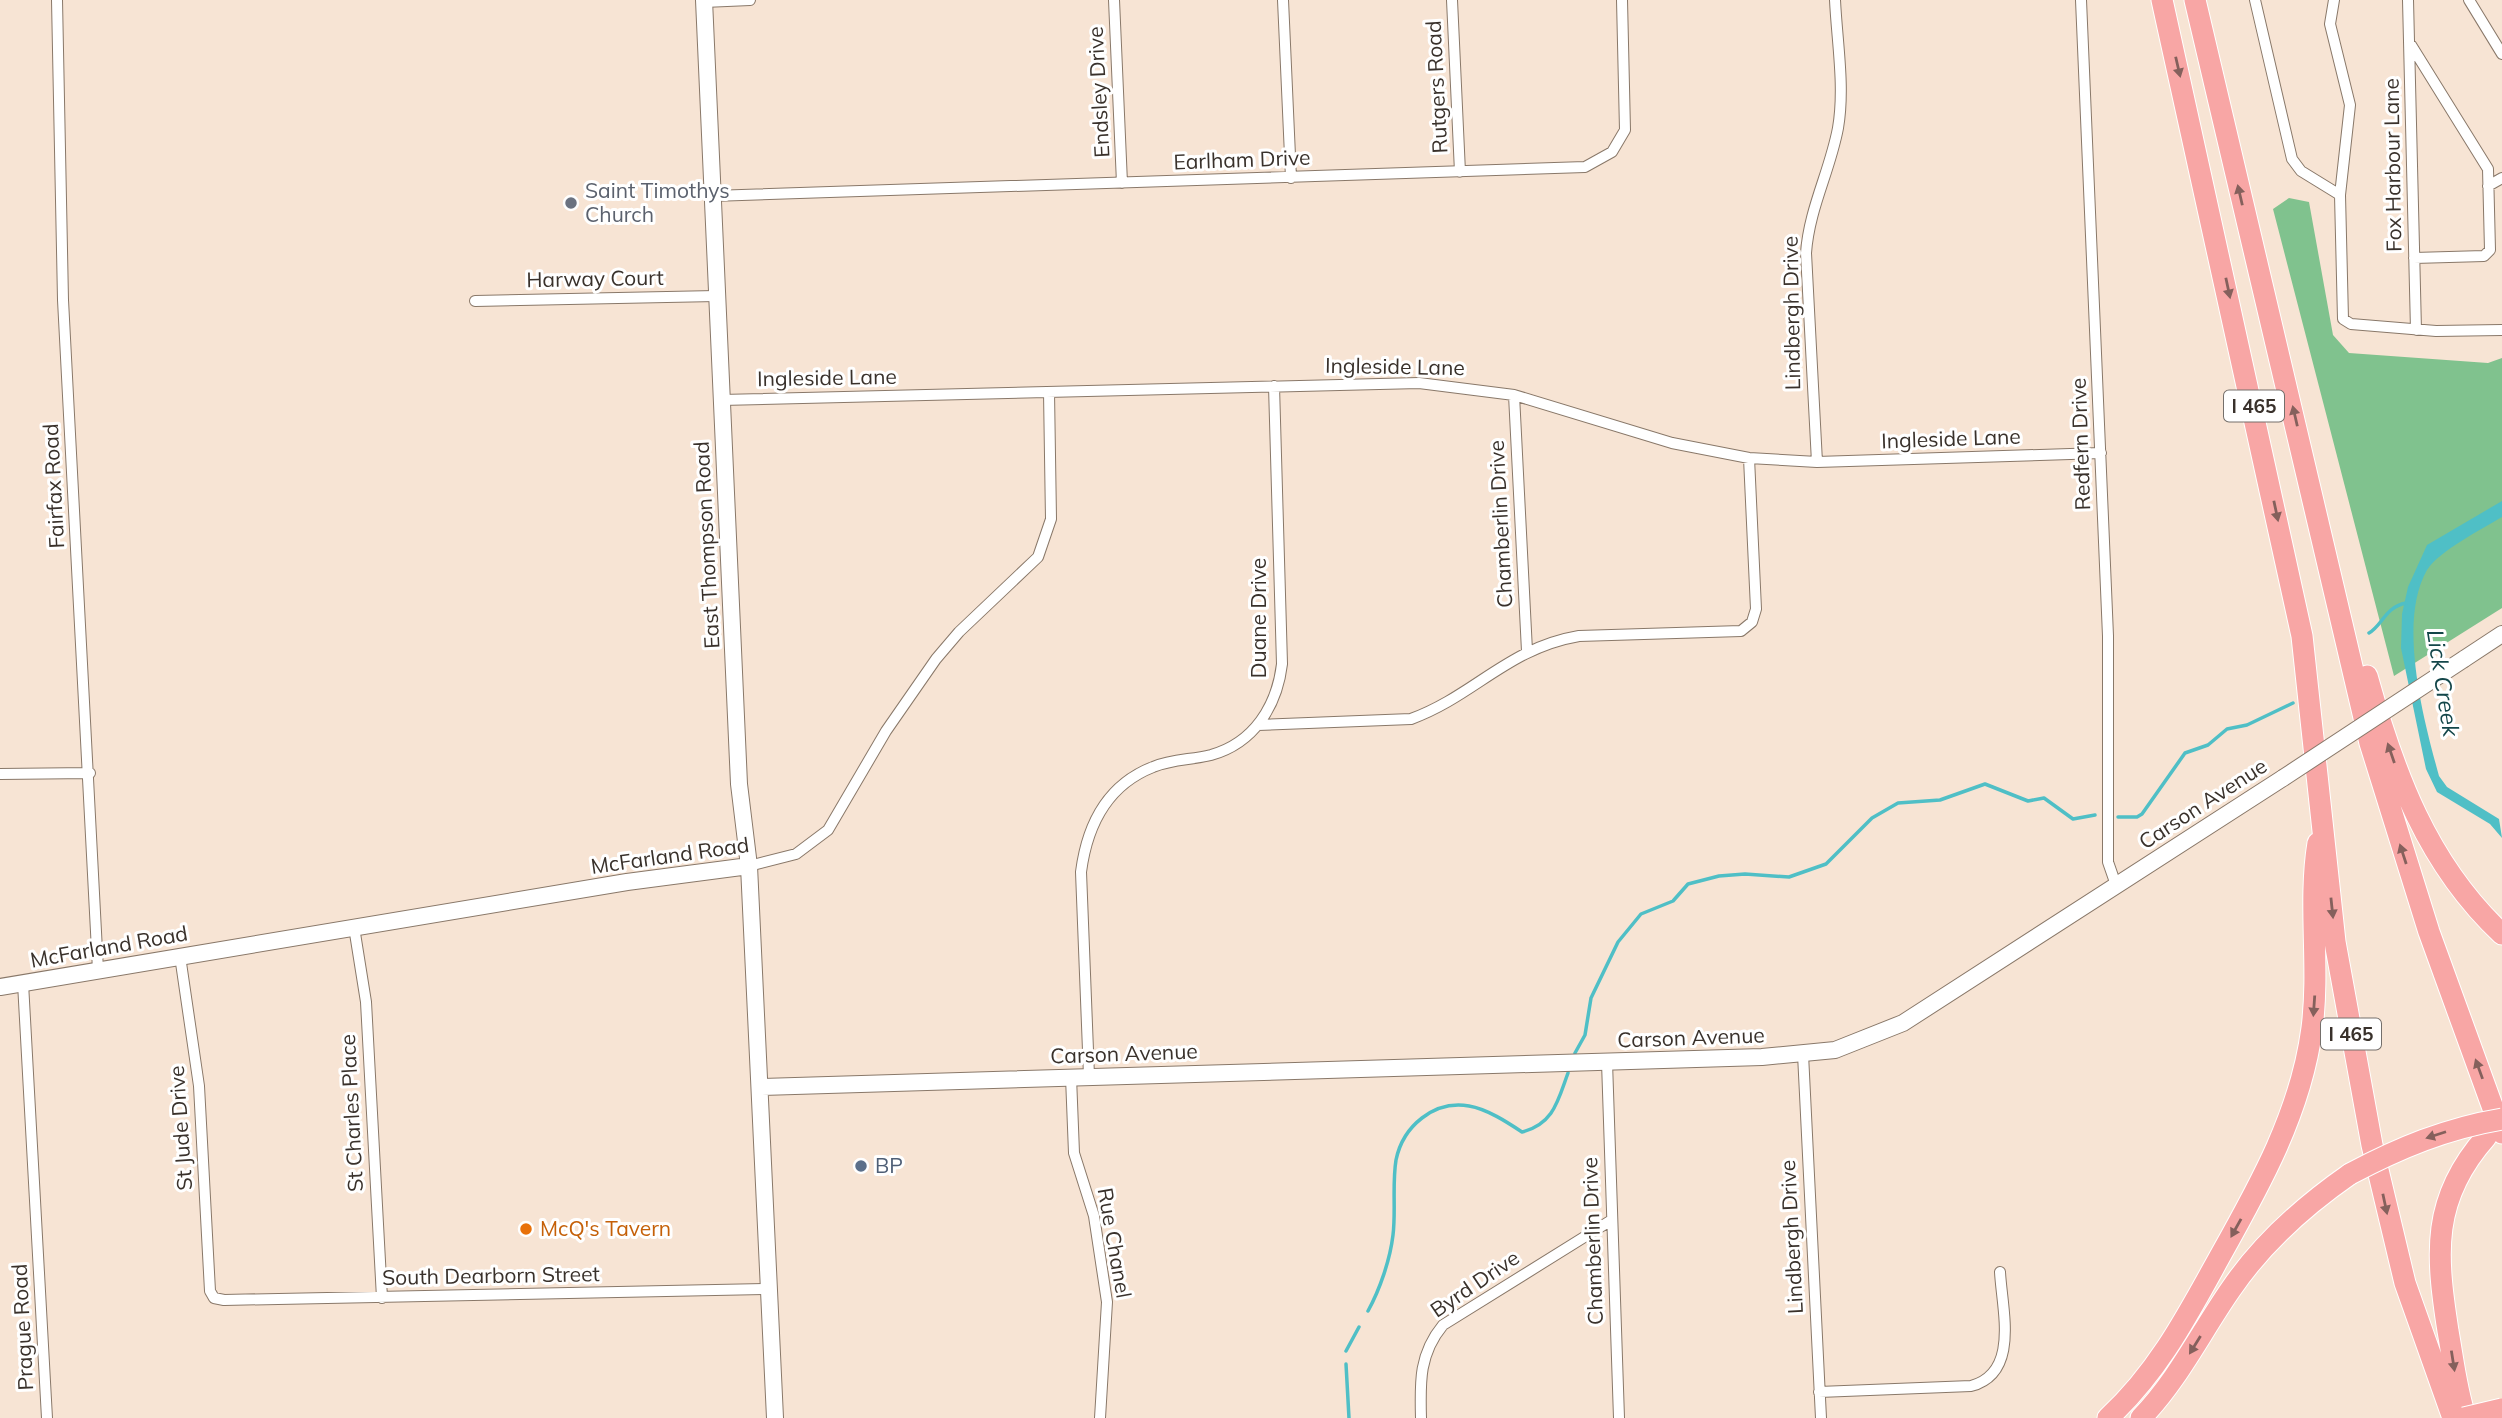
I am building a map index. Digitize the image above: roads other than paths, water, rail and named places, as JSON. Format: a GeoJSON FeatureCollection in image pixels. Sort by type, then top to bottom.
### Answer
{"type":"FeatureCollection","features":[{"type":"Feature","properties":{"kind":"highway","name":"I 465"},"geometry":{"type":"LineString","coordinates":[[2162,0],[2296,604],[2307,669],[2336,942],[2358,1076],[2387,1214],[2428,1350],[2453,1418]]}},
{"type":"Feature","properties":{"kind":"highway","name":"I 465"},"geometry":{"type":"LineString","coordinates":[[2195,0],[2253,253],[2328,554],[2352,674],[2398,838],[2494,1135]]}},
{"type":"Feature","properties":{"kind":"highway"},"geometry":{"type":"LineString","coordinates":[[2328,554],[2410,807],[2452,881],[2502,934]]}},
{"type":"Feature","properties":{"kind":"highway"},"geometry":{"type":"LineString","coordinates":[[2108,1418],[2145,1379],[2174,1340],[2252,1198],[2292,1113],[2312,1028],[2314,871],[2323,816]]}},
{"type":"Feature","properties":{"kind":"highway"},"geometry":{"type":"LineString","coordinates":[[2502,1120],[2494,1135],[2454,1186],[2443,1215],[2439,1244],[2441,1283],[2458,1391],[2465,1418],[2502,1409]]}},
{"type":"Feature","properties":{"kind":"highway"},"geometry":{"type":"LineString","coordinates":[[2141,1418],[2171,1382],[2238,1280],[2274,1235],[2316,1198],[2350,1174],[2414,1143],[2502,1120]]}},
{"type":"Feature","properties":{"kind":"highway"},"geometry":{"type":"LineString","coordinates":[[2428,1350],[2444,1418]]}},
{"type":"Feature","properties":{"kind":"main road","name":"East Thompson Road"},"geometry":{"type":"LineString","coordinates":[[704,1],[739,784],[749,866],[769,1289]]}},
{"type":"Feature","properties":{"kind":"main road","name":"Carson Avenue"},"geometry":{"type":"LineString","coordinates":[[760,1087],[1607,1062],[1835,1051],[1903,1023],[2502,634]]}},
{"type":"Feature","properties":{"kind":"main road","name":"McFarland Road"},"geometry":{"type":"LineString","coordinates":[[0,987],[627,882],[749,866]]}},
{"type":"Feature","properties":{"kind":"main road"},"geometry":{"type":"LineString","coordinates":[[769,1289],[775,1418]]}},
{"type":"Feature","properties":{"kind":"street","name":"Fairfax Road"},"geometry":{"type":"LineString","coordinates":[[57,0],[63,300],[90,773],[98,970]]}},
{"type":"Feature","properties":{"kind":"street"},"geometry":{"type":"LineString","coordinates":[[704,1],[750,0]]}},
{"type":"Feature","properties":{"kind":"street","name":"Endsley Drive"},"geometry":{"type":"LineString","coordinates":[[1114,0],[1122,183]]}},
{"type":"Feature","properties":{"kind":"street"},"geometry":{"type":"LineString","coordinates":[[1283,0],[1291,178]]}},
{"type":"Feature","properties":{"kind":"street","name":"Rutgers Road"},"geometry":{"type":"LineString","coordinates":[[1452,0],[1460,172]]}},
{"type":"Feature","properties":{"kind":"street","name":"Earlham Drive"},"geometry":{"type":"LineString","coordinates":[[712,196],[1585,167],[1612,152],[1625,130],[1627,114],[1622,0]]}},
{"type":"Feature","properties":{"kind":"street","name":"Lindbergh Drive"},"geometry":{"type":"LineString","coordinates":[[1817,462],[1806,253],[1809,226],[1835,139],[1840,110],[1835,0]]}},
{"type":"Feature","properties":{"kind":"street","name":"Redfern Drive"},"geometry":{"type":"LineString","coordinates":[[2081,0],[2108,636],[2108,862],[2116,885]]}},
{"type":"Feature","properties":{"kind":"street"},"geometry":{"type":"LineString","coordinates":[[2255,0],[2292,159],[2301,171],[2340,195]]}},
{"type":"Feature","properties":{"kind":"street"},"geometry":{"type":"LineString","coordinates":[[2334,0],[2330,24],[2350,104],[2340,195],[2343,316],[2346,323],[2416,330],[2502,330]]}},
{"type":"Feature","properties":{"kind":"street","name":"Fox Harbour Lane"},"geometry":{"type":"LineString","coordinates":[[2408,0],[2416,330]]}},
{"type":"Feature","properties":{"kind":"street"},"geometry":{"type":"LineString","coordinates":[[2469,0],[2502,54]]}},
{"type":"Feature","properties":{"kind":"street"},"geometry":{"type":"LineString","coordinates":[[2410,43],[2488,169],[2490,253],[2484,256],[2414,258]]}},
{"type":"Feature","properties":{"kind":"street"},"geometry":{"type":"LineString","coordinates":[[2488,186],[2502,178]]}},
{"type":"Feature","properties":{"kind":"street","name":"Harway Court"},"geometry":{"type":"LineString","coordinates":[[475,301],[716,296]]}},
{"type":"Feature","properties":{"kind":"street","name":"Ingleside Lane"},"geometry":{"type":"LineString","coordinates":[[720,400],[1419,383],[1514,395],[1672,443],[1749,458],[1817,462],[2101,453]]}},
{"type":"Feature","properties":{"kind":"street","name":"Duane Drive"},"geometry":{"type":"LineString","coordinates":[[1089,1076],[1081,872],[1084,846],[1094,822],[1108,800],[1139,773],[1168,762],[1220,752],[1258,726],[1274,699],[1282,664],[1275,386]]}},
{"type":"Feature","properties":{"kind":"street","name":"McFarland Road"},"geometry":{"type":"LineString","coordinates":[[749,866],[796,854],[828,831],[886,731],[936,659],[959,632],[1038,557],[1052,519],[1049,392]]}},
{"type":"Feature","properties":{"kind":"street","name":"Chamberlin Drive"},"geometry":{"type":"LineString","coordinates":[[1514,395],[1527,651]]}},
{"type":"Feature","properties":{"kind":"street"},"geometry":{"type":"LineString","coordinates":[[1258,726],[1411,719],[1434,709],[1527,651],[1579,636],[1735,632],[1750,625],[1756,609],[1749,458]]}},
{"type":"Feature","properties":{"kind":"street"},"geometry":{"type":"LineString","coordinates":[[0,774],[90,773]]}},
{"type":"Feature","properties":{"kind":"street","name":"St Charles Place"},"geometry":{"type":"LineString","coordinates":[[354,928],[366,1002],[382,1298]]}},
{"type":"Feature","properties":{"kind":"street","name":"St Jude Drive"},"geometry":{"type":"LineString","coordinates":[[180,956],[199,1086],[210,1291],[214,1298]]}},
{"type":"Feature","properties":{"kind":"street","name":"Prague Road"},"geometry":{"type":"LineString","coordinates":[[23,983],[47,1418]]}},
{"type":"Feature","properties":{"kind":"street","name":"Lindbergh Drive"},"geometry":{"type":"LineString","coordinates":[[1803,1054],[1821,1418]]}},
{"type":"Feature","properties":{"kind":"street","name":"Chamberlin Drive"},"geometry":{"type":"LineString","coordinates":[[1607,1062],[1619,1418]]}},
{"type":"Feature","properties":{"kind":"street","name":"Rue Chanel"},"geometry":{"type":"LineString","coordinates":[[1071,1077],[1074,1153],[1094,1216],[1107,1302],[1100,1418]]}},
{"type":"Feature","properties":{"kind":"street","name":"Byrd Drive"},"geometry":{"type":"LineString","coordinates":[[1421,1418],[1423,1360],[1433,1336],[1443,1325],[1611,1221]]}},
{"type":"Feature","properties":{"kind":"street"},"geometry":{"type":"LineString","coordinates":[[1819,1392],[1971,1386],[1988,1379],[2003,1360],[2000,1272]]}},
{"type":"Feature","properties":{"kind":"street","name":"South Dearborn Street"},"geometry":{"type":"LineString","coordinates":[[214,1298],[382,1298],[769,1289]]}},
{"type":"Feature","properties":{"kind":"water","name":"Lick Creek"},"geometry":{"type":"Polygon","coordinates":[[[2502,501],[2502,517],[2441,555],[2427,570],[2418,592],[2414,616],[2414,644],[2421,700],[2439,776],[2447,787],[2499,819],[2502,838],[2490,824],[2437,792],[2426,769],[2401,648],[2402,614],[2408,587],[2427,545],[2502,501]]]}},
{"type":"Feature","properties":{"kind":"waterway"},"geometry":{"type":"LineString","coordinates":[[2369,633],[2388,612],[2406,603]]}},
{"type":"Feature","properties":{"kind":"waterway"},"geometry":{"type":"LineString","coordinates":[[2118,817],[2137,817],[2142,814],[2185,753],[2208,745],[2227,729],[2247,725],[2293,703]]}},
{"type":"Feature","properties":{"kind":"waterway"},"geometry":{"type":"LineString","coordinates":[[1575,1053],[1585,1035],[1591,998],[1618,942],[1641,914],[1673,901],[1688,884],[1719,876],[1745,874],[1789,877],[1826,864],[1872,818],[1898,803],[1940,800],[1985,784],[2028,801],[2044,798],[2073,819],[2095,815]]}},
{"type":"Feature","properties":{"kind":"waterway"},"geometry":{"type":"LineString","coordinates":[[1368,1311],[1384,1274],[1392,1245],[1396,1160],[1405,1136],[1413,1126],[1432,1111],[1456,1105],[1483,1110],[1522,1132],[1548,1117],[1568,1073]]}},
{"type":"Feature","properties":{"kind":"waterway"},"geometry":{"type":"LineString","coordinates":[[1346,1351],[1359,1327]]}},
{"type":"Feature","properties":{"kind":"waterway"},"geometry":{"type":"LineString","coordinates":[[1346,1364],[1349,1418]]}},
{"type":"Feature","properties":{"kind":"place","name":"Saint Timothys Church"},"geometry":{"type":"Point","coordinates":[571,203]}},
{"type":"Feature","properties":{"kind":"place","name":"BP"},"geometry":{"type":"Point","coordinates":[861,1166]}},
{"type":"Feature","properties":{"kind":"place","name":"McQ's Tavern"},"geometry":{"type":"Point","coordinates":[526,1229]}}]}
